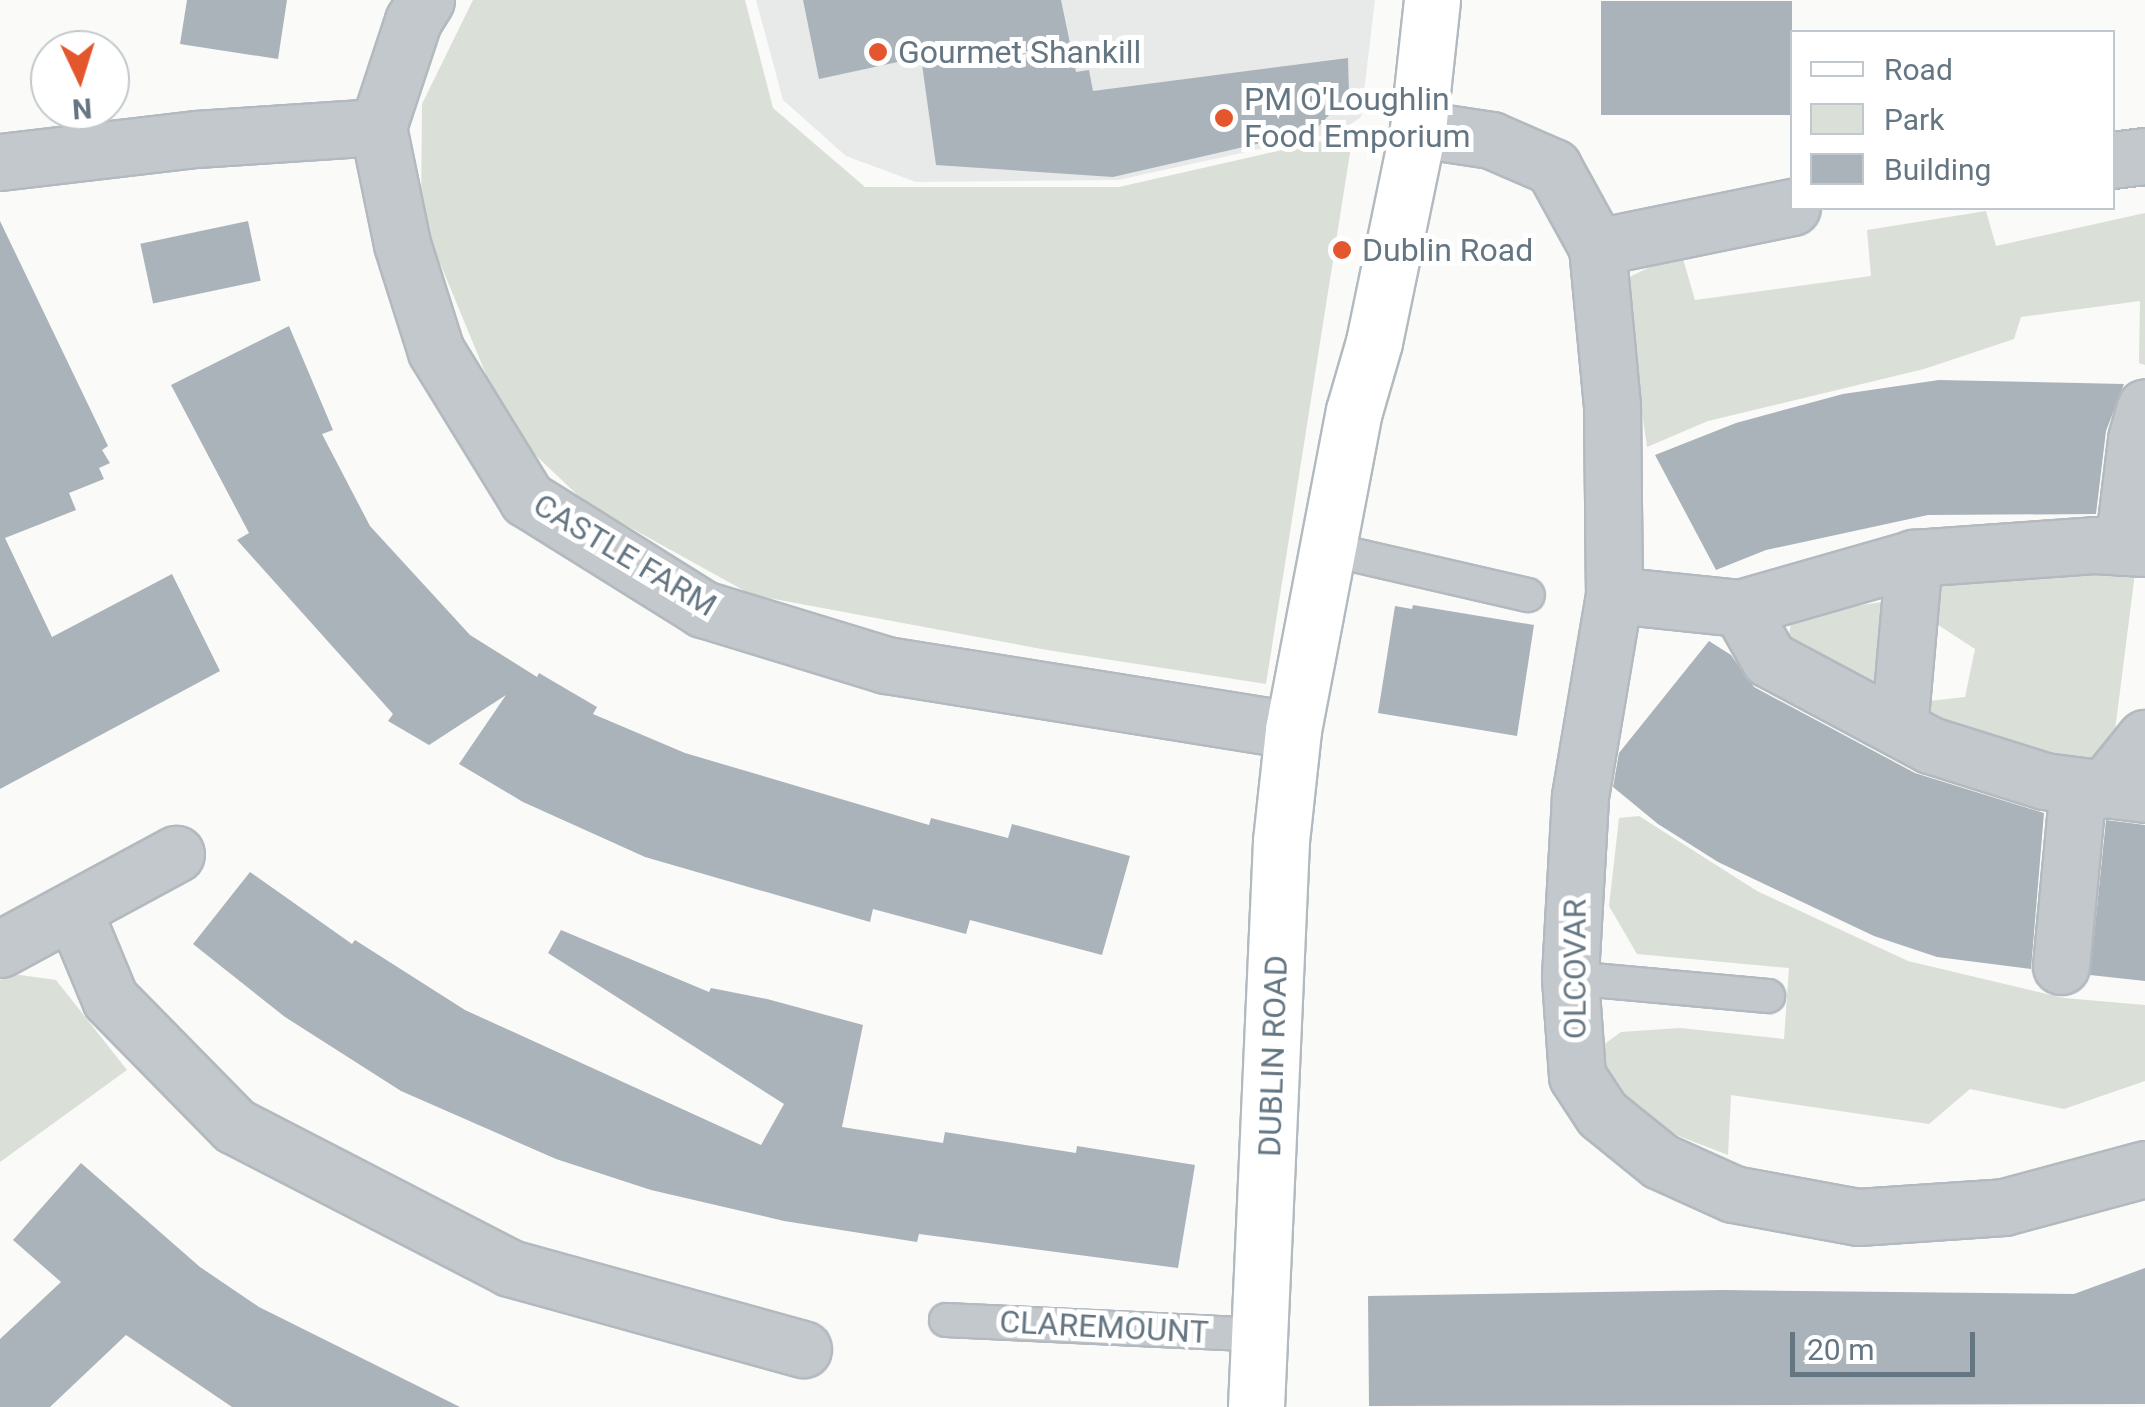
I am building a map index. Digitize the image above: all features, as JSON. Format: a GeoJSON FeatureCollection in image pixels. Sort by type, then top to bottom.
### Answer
{"type":"FeatureCollection","features":[{"type":"Feature","properties":{"kind":"main road","name":"DUBLIN ROAD"},"geometry":{"type":"LineString","coordinates":[[1256,1407],[1281,841],[1293,730],[1354,411],[1374,342],[1418,130],[1432,0]]}},
{"type":"Feature","properties":{"kind":"street"},"geometry":{"type":"LineString","coordinates":[[0,162],[196,139],[378,127],[414,22],[426,0]]}},
{"type":"Feature","properties":{"kind":"street","name":"CASTLE FARM"},"geometry":{"type":"LineString","coordinates":[[378,127],[402,244],[436,351],[526,499],[703,609],[886,666],[1293,730]]}},
{"type":"Feature","properties":{"kind":"street","name":"OLCOVAR"},"geometry":{"type":"LineString","coordinates":[[1418,130],[1492,140],[1553,168],[1597,247],[1612,406],[1614,595],[1580,797],[1570,978],[1577,1076],[1602,1114],[1660,1160],[1733,1194],[1858,1217],[2004,1206],[2101,1184],[2145,1169]]}},
{"type":"Feature","properties":{"kind":"street"},"geometry":{"type":"LineString","coordinates":[[2115,160],[2145,156]]}},
{"type":"Feature","properties":{"kind":"street"},"geometry":{"type":"LineString","coordinates":[[1597,247],[1790,208]]}},
{"type":"Feature","properties":{"kind":"street"},"geometry":{"type":"LineString","coordinates":[[1614,595],[1740,608],[1914,558],[2094,545],[2134,548],[2136,439],[2145,407]]}},
{"type":"Feature","properties":{"kind":"street"},"geometry":{"type":"LineString","coordinates":[[1898,728],[1914,558]]}},
{"type":"Feature","properties":{"kind":"street"},"geometry":{"type":"LineString","coordinates":[[1740,608],[1769,659],[1930,745],[2044,781],[2109,790]]}},
{"type":"Feature","properties":{"kind":"street"},"geometry":{"type":"LineString","coordinates":[[2060,966],[2109,790],[2145,738]]}},
{"type":"Feature","properties":{"kind":"street"},"geometry":{"type":"LineString","coordinates":[[0,949],[176,854]]}},
{"type":"Feature","properties":{"kind":"street"},"geometry":{"type":"LineString","coordinates":[[74,912],[110,999],[235,1126],[510,1268],[803,1349]]}},
{"type":"Feature","properties":{"kind":"lane"},"geometry":{"type":"LineString","coordinates":[[1328,549],[1528,595]]}},
{"type":"Feature","properties":{"kind":"lane"},"geometry":{"type":"LineString","coordinates":[[1570,978],[1768,996]]}},
{"type":"Feature","properties":{"kind":"lane","name":"CLAREMOUNT"},"geometry":{"type":"LineString","coordinates":[[946,1320],[1262,1335]]}},
{"type":"Feature","properties":{"kind":"shaded area"},"geometry":{"type":"Polygon","coordinates":[[[756,0],[1375,0],[1361,117],[1341,131],[1118,180],[916,182],[846,156],[783,100],[756,0]]]}},
{"type":"Feature","properties":{"kind":"green space"},"geometry":{"type":"Polygon","coordinates":[[[473,0],[745,0],[773,108],[865,187],[1119,187],[1353,134],[1266,684],[1047,650],[752,595],[586,503],[509,430],[421,217],[422,104],[473,0]]]}},
{"type":"Feature","properties":{"kind":"green space"},"geometry":{"type":"Polygon","coordinates":[[[1986,211],[1996,246],[2145,213],[2145,365],[2139,363],[2140,301],[2021,317],[2014,339],[1924,369],[1708,421],[1647,447],[1623,280],[1681,252],[1695,300],[1871,276],[1867,230],[1986,211]]]}},
{"type":"Feature","properties":{"kind":"green space"},"geometry":{"type":"Polygon","coordinates":[[[2135,573],[2111,762],[2096,781],[1910,723],[1912,703],[1965,697],[1975,649],[1929,619],[1931,581],[2135,573]]]}},
{"type":"Feature","properties":{"kind":"green space"},"geometry":{"type":"Polygon","coordinates":[[[1896,600],[1881,701],[1785,662],[1792,615],[1896,600]]]}},
{"type":"Feature","properties":{"kind":"green space"},"geometry":{"type":"Polygon","coordinates":[[[1639,816],[1757,891],[1908,961],[2064,998],[2145,1005],[2145,1081],[2064,1109],[1970,1089],[1929,1124],[1731,1095],[1728,1155],[1658,1128],[1614,1090],[1595,1051],[1621,1032],[1680,1028],[1784,1039],[1789,968],[1637,954],[1609,906],[1619,818],[1639,816]]]}},
{"type":"Feature","properties":{"kind":"green space"},"geometry":{"type":"Polygon","coordinates":[[[13,974],[56,980],[127,1070],[0,1162],[0,980],[13,974]]]}},
{"type":"Feature","properties":{"kind":"building"},"geometry":{"type":"Polygon","coordinates":[[[187,0],[287,0],[278,59],[180,44],[187,0]]]}},
{"type":"Feature","properties":{"kind":"building"},"geometry":{"type":"Polygon","coordinates":[[[803,0],[1061,0],[1076,72],[1089,70],[1093,91],[1348,58],[1349,94],[1314,131],[1113,177],[936,165],[921,57],[819,79],[803,0]]]}},
{"type":"Feature","properties":{"kind":"building"},"geometry":{"type":"Polygon","coordinates":[[[1601,1],[1792,1],[1790,115],[1601,115],[1601,1]]]}},
{"type":"Feature","properties":{"kind":"building"},"geometry":{"type":"Polygon","coordinates":[[[0,221],[108,446],[102,450],[110,463],[99,468],[104,479],[69,493],[76,510],[5,538],[52,637],[172,574],[220,671],[0,789],[0,221]]]}},
{"type":"Feature","properties":{"kind":"building"},"geometry":{"type":"Polygon","coordinates":[[[248,221],[261,281],[153,304],[140,244],[248,221]]]}},
{"type":"Feature","properties":{"kind":"building"},"geometry":{"type":"Polygon","coordinates":[[[289,326],[333,430],[322,434],[370,526],[470,635],[537,677],[539,673],[597,707],[593,714],[685,753],[929,825],[931,818],[1008,838],[1012,824],[1130,856],[1102,955],[970,920],[966,934],[873,909],[870,922],[645,857],[523,802],[459,764],[506,695],[429,745],[388,721],[393,714],[237,540],[249,533],[171,385],[289,326]]]}},
{"type":"Feature","properties":{"kind":"building"},"geometry":{"type":"Polygon","coordinates":[[[1939,380],[2124,384],[2106,431],[2096,514],[1928,515],[1766,550],[1716,570],[1655,455],[1736,423],[1843,394],[1939,380]]]}},
{"type":"Feature","properties":{"kind":"building"},"geometry":{"type":"Polygon","coordinates":[[[1413,605],[1534,625],[1517,736],[1378,713],[1395,606],[1412,609],[1413,605]]]}},
{"type":"Feature","properties":{"kind":"building"},"geometry":{"type":"Polygon","coordinates":[[[1709,641],[1731,655],[1754,687],[1915,773],[2044,813],[2031,969],[1937,957],[1874,936],[1718,862],[1658,824],[1613,787],[1619,753],[1709,641]]]}},
{"type":"Feature","properties":{"kind":"building"},"geometry":{"type":"Polygon","coordinates":[[[2106,820],[2145,825],[2145,981],[2090,975],[2106,820]]]}},
{"type":"Feature","properties":{"kind":"building"},"geometry":{"type":"Polygon","coordinates":[[[250,872],[352,944],[355,940],[465,1010],[761,1145],[784,1104],[548,953],[561,930],[709,992],[711,988],[767,999],[863,1025],[842,1127],[943,1143],[945,1132],[1076,1153],[1077,1146],[1195,1165],[1178,1268],[919,1234],[917,1242],[784,1221],[651,1190],[556,1159],[401,1091],[285,1017],[193,944],[250,872]]]}},
{"type":"Feature","properties":{"kind":"building"},"geometry":{"type":"Polygon","coordinates":[[[81,1163],[200,1267],[259,1307],[460,1407],[232,1407],[126,1335],[50,1407],[0,1407],[0,1339],[61,1282],[13,1240],[81,1163]]]}},
{"type":"Feature","properties":{"kind":"building"},"geometry":{"type":"Polygon","coordinates":[[[2145,1268],[2145,1404],[1369,1406],[1368,1296],[1722,1290],[2074,1294],[2145,1268]]]}},
{"type":"Feature","properties":{"kind":"place","name":"Gourmet Shankill"},"geometry":{"type":"Point","coordinates":[878,52]}},
{"type":"Feature","properties":{"kind":"place","name":"PM O'Loughlin Food Emporium"},"geometry":{"type":"Point","coordinates":[1224,118]}},
{"type":"Feature","properties":{"kind":"place","name":"Dublin Road"},"geometry":{"type":"Point","coordinates":[1342,250]}}]}
